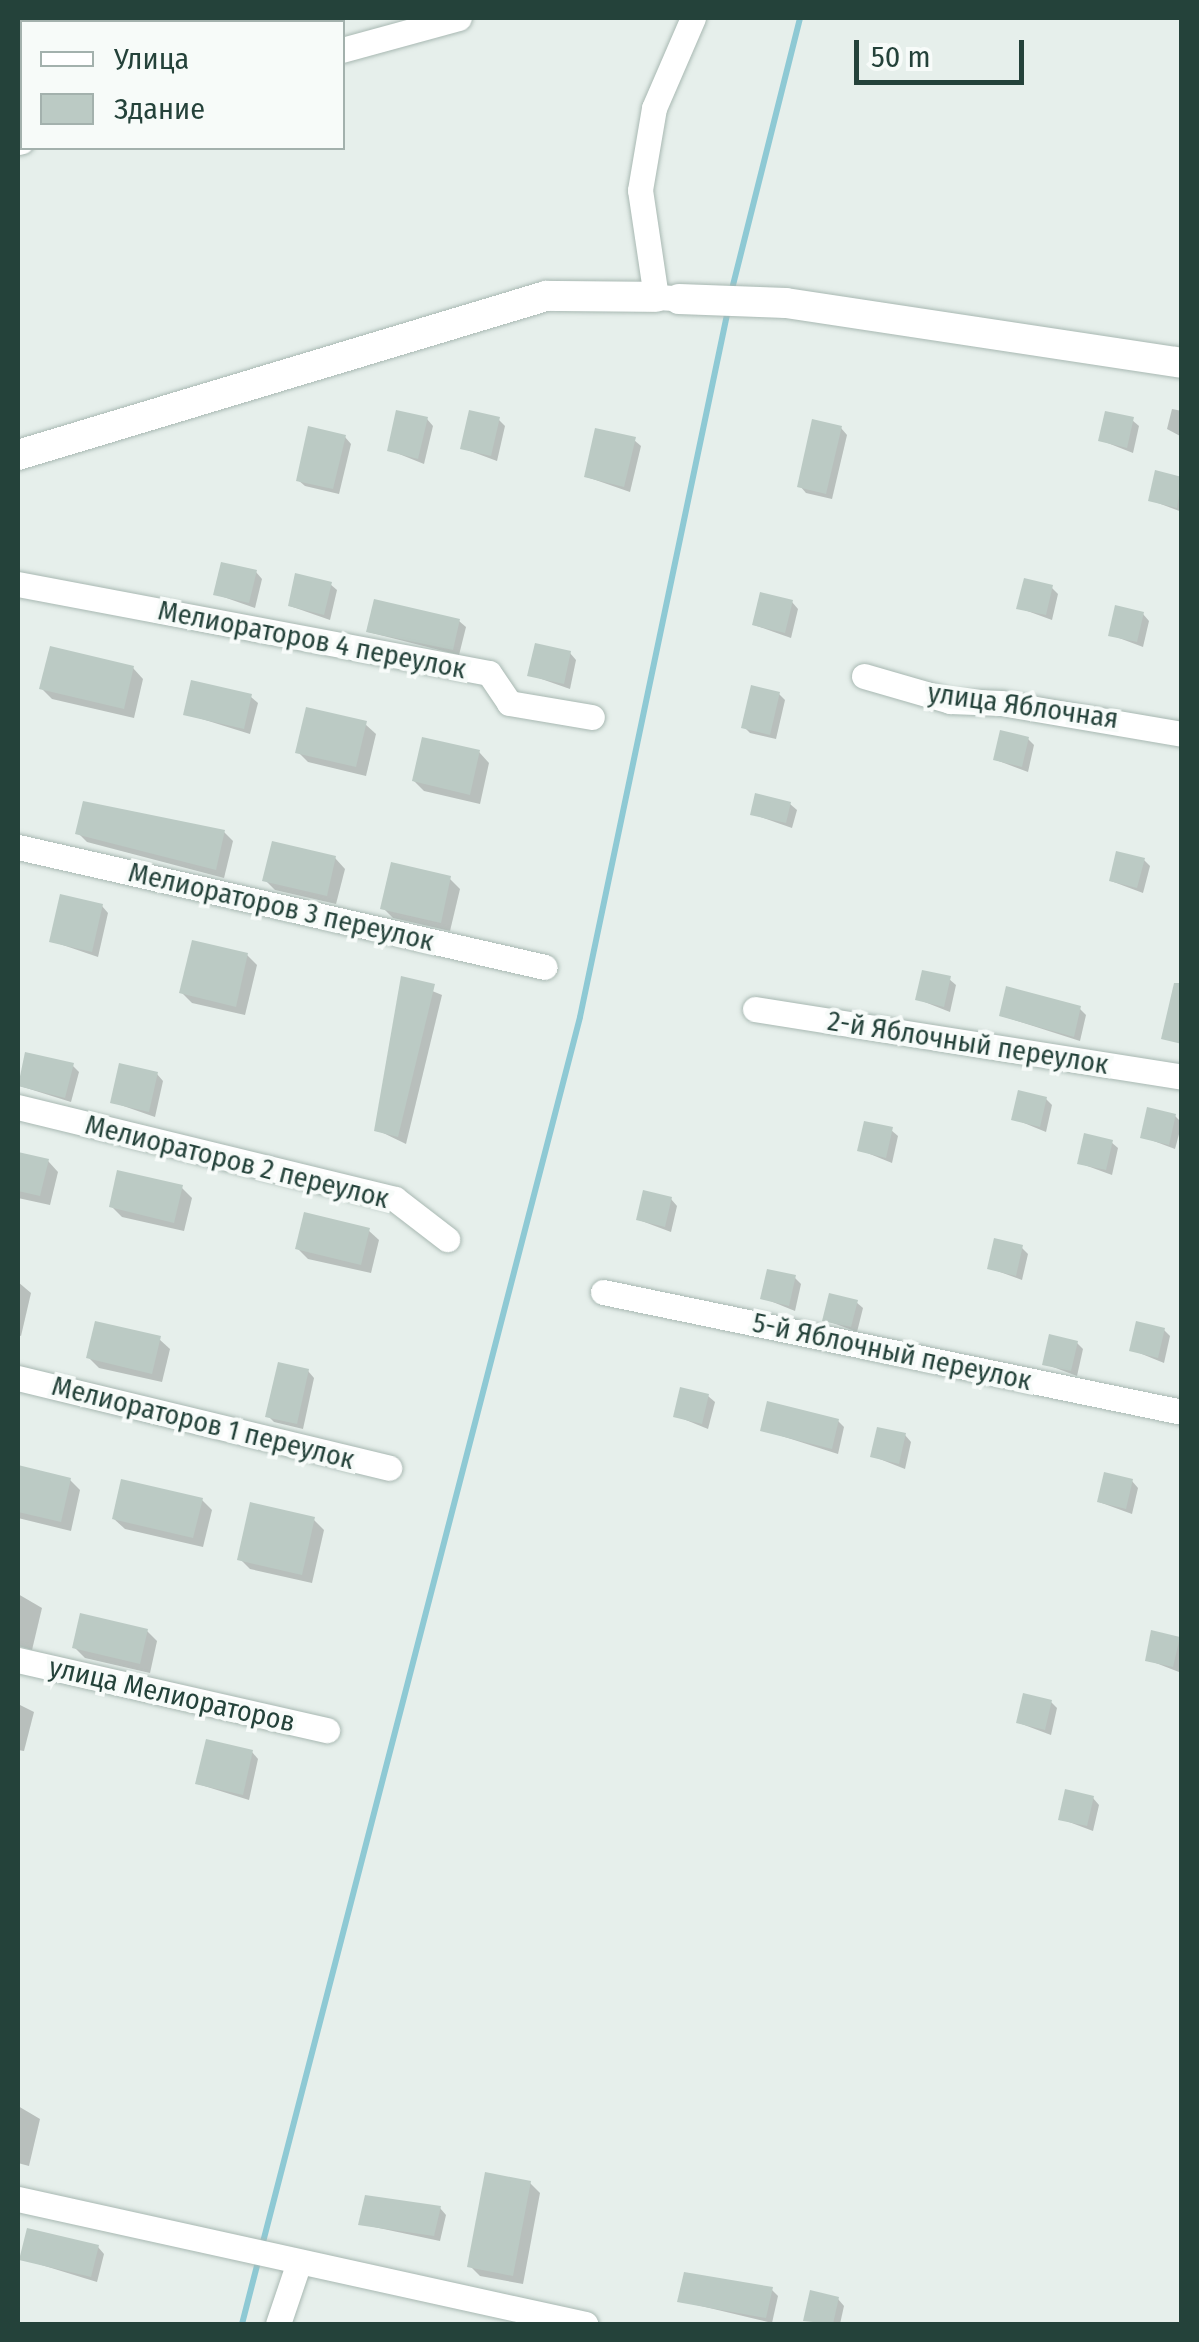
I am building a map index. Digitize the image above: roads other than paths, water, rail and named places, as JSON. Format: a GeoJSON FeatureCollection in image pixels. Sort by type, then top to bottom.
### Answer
{"type":"FeatureCollection","features":[{"type":"Feature","properties":{"kind":"street"},"geometry":{"type":"LineString","coordinates":[[345,49],[459,18]]}},
{"type":"Feature","properties":{"kind":"street"},"geometry":{"type":"LineString","coordinates":[[667,298],[640,190],[654,108],[693,18]]}},
{"type":"Feature","properties":{"kind":"street"},"geometry":{"type":"LineString","coordinates":[[18,455],[546,296],[786,302],[1182,363]]}},
{"type":"Feature","properties":{"kind":"street","name":"Мелиораторов 4 переулок"},"geometry":{"type":"LineString","coordinates":[[18,584],[489,673],[509,702],[592,716]]}},
{"type":"Feature","properties":{"kind":"street","name":"улица Яблочная"},"geometry":{"type":"LineString","coordinates":[[864,676],[950,701],[1037,708],[1182,734]]}},
{"type":"Feature","properties":{"kind":"street","name":"Мелиораторов 3 переулок"},"geometry":{"type":"LineString","coordinates":[[18,847],[544,967]]}},
{"type":"Feature","properties":{"kind":"street","name":"2-й Яблочный переулок"},"geometry":{"type":"LineString","coordinates":[[755,1009],[1182,1077]]}},
{"type":"Feature","properties":{"kind":"street","name":"Мелиораторов 2 переулок"},"geometry":{"type":"LineString","coordinates":[[18,1107],[394,1199],[447,1239]]}},
{"type":"Feature","properties":{"kind":"street","name":"5-й Яблочный переулок"},"geometry":{"type":"LineString","coordinates":[[604,1292],[1182,1412]]}},
{"type":"Feature","properties":{"kind":"street","name":"Мелиораторов 1 переулок"},"geometry":{"type":"LineString","coordinates":[[18,1378],[389,1468]]}},
{"type":"Feature","properties":{"kind":"street","name":"улица Мелиораторов"},"geometry":{"type":"LineString","coordinates":[[18,1660],[327,1730]]}},
{"type":"Feature","properties":{"kind":"street"},"geometry":{"type":"LineString","coordinates":[[18,2199],[585,2324]]}},
{"type":"Feature","properties":{"kind":"street"},"geometry":{"type":"LineString","coordinates":[[278,2324],[299,2262]]}},
{"type":"Feature","properties":{"kind":"waterway"},"geometry":{"type":"LineString","coordinates":[[731,293],[800,18]]}},
{"type":"Feature","properties":{"kind":"waterway"},"geometry":{"type":"LineString","coordinates":[[262,2246],[580,1017],[728,310]]}},
{"type":"Feature","properties":{"kind":"waterway"},"geometry":{"type":"LineString","coordinates":[[242,2324],[259,2258]]}}]}
